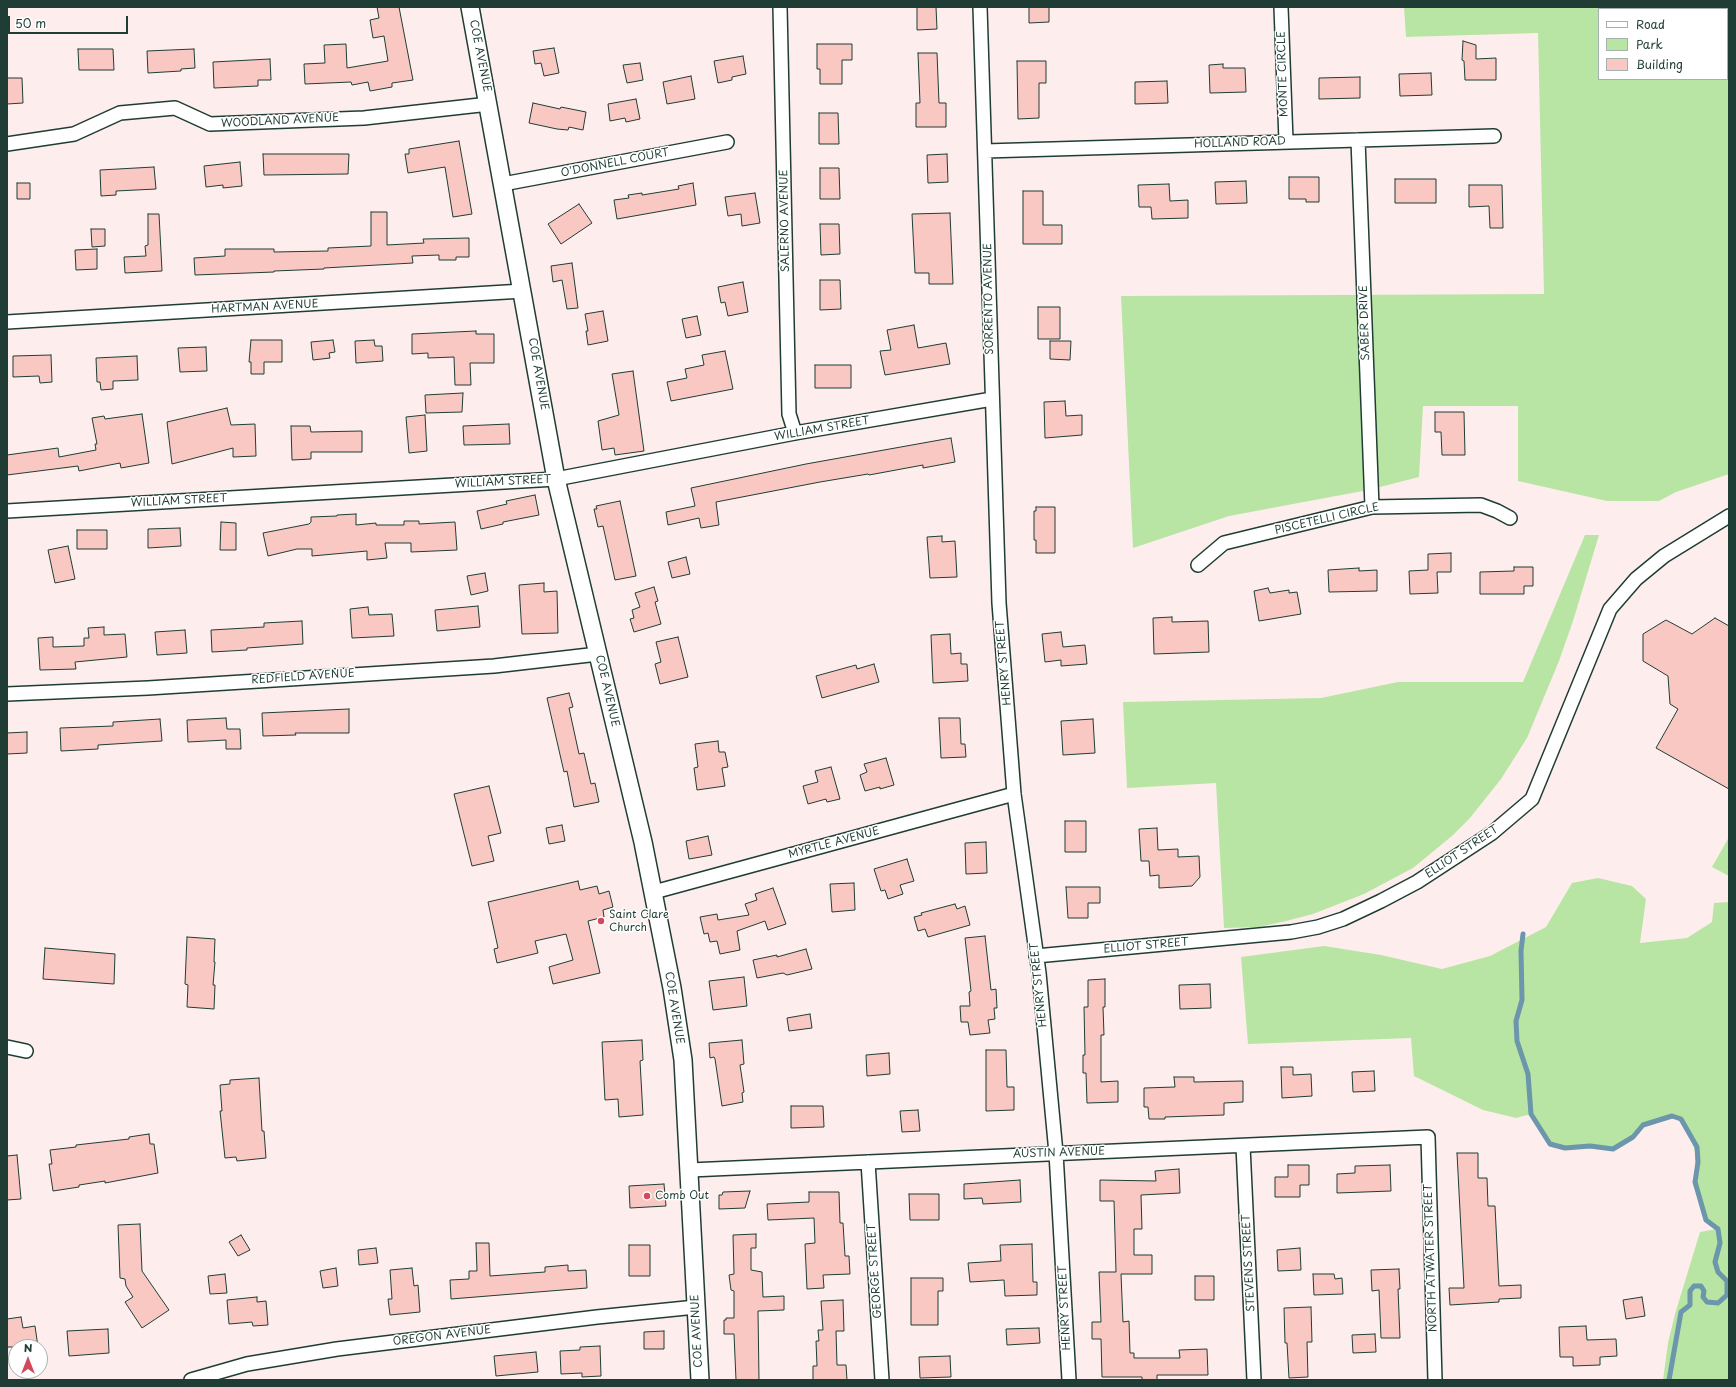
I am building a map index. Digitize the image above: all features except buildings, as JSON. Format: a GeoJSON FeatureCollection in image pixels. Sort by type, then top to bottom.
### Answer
{"type":"FeatureCollection","features":[{"type":"Feature","properties":{"kind":"street","name":"COE AVENUE"},"geometry":{"type":"LineString","coordinates":[[470,7],[489,104],[556,479],[654,892],[672,988],[683,1060],[700,1380]]}},
{"type":"Feature","properties":{"kind":"street","name":"SALERNO AVENUE"},"geometry":{"type":"LineString","coordinates":[[780,7],[789,414],[795,433]]}},
{"type":"Feature","properties":{"kind":"street","name":"SORRENTO AVENUE"},"geometry":{"type":"LineString","coordinates":[[980,7],[998,591]]}},
{"type":"Feature","properties":{"kind":"street","name":"MONTE CIRCLE"},"geometry":{"type":"LineString","coordinates":[[1281,7],[1286,141]]}},
{"type":"Feature","properties":{"kind":"street","name":"WOODLAND AVENUE"},"geometry":{"type":"LineString","coordinates":[[7,144],[74,134],[120,113],[175,108],[210,124],[364,118],[489,104]]}},
{"type":"Feature","properties":{"kind":"street","name":"HOLLAND ROAD"},"geometry":{"type":"LineString","coordinates":[[985,151],[1494,136]]}},
{"type":"Feature","properties":{"kind":"street","name":"SABER DRIVE"},"geometry":{"type":"LineString","coordinates":[[1358,140],[1372,506]]}},
{"type":"Feature","properties":{"kind":"street","name":"O'DONNELL COURT"},"geometry":{"type":"LineString","coordinates":[[503,184],[727,142]]}},
{"type":"Feature","properties":{"kind":"street","name":"HARTMAN AVENUE"},"geometry":{"type":"LineString","coordinates":[[7,322],[523,291]]}},
{"type":"Feature","properties":{"kind":"street","name":"WILLIAM STREET"},"geometry":{"type":"LineString","coordinates":[[7,511],[556,479],[795,433],[992,399]]}},
{"type":"Feature","properties":{"kind":"street","name":"PISCETELLI CIRCLE"},"geometry":{"type":"LineString","coordinates":[[1198,565],[1224,543],[1372,506],[1481,506],[1497,511],[1510,518]]}},
{"type":"Feature","properties":{"kind":"street","name":"ELLIOT STREET"},"geometry":{"type":"LineString","coordinates":[[1036,956],[1291,932],[1318,927],[1343,919],[1381,901],[1423,878],[1492,833],[1532,799],[1584,669],[1610,609],[1636,579],[1664,556],[1729,516]]}},
{"type":"Feature","properties":{"kind":"street","name":"HENRY STREET"},"geometry":{"type":"LineString","coordinates":[[998,591],[1014,794],[1036,956],[1056,1153],[1069,1380]]}},
{"type":"Feature","properties":{"kind":"street","name":"REDFIELD AVENUE"},"geometry":{"type":"LineString","coordinates":[[7,694],[148,688],[494,666],[598,654]]}},
{"type":"Feature","properties":{"kind":"street","name":"MYRTLE AVENUE"},"geometry":{"type":"LineString","coordinates":[[654,892],[1014,794]]}},
{"type":"Feature","properties":{"kind":"street"},"geometry":{"type":"LineString","coordinates":[[7,1047],[26,1051]]}},
{"type":"Feature","properties":{"kind":"street","name":"AUSTIN AVENUE"},"geometry":{"type":"LineString","coordinates":[[690,1170],[1428,1137]]}},
{"type":"Feature","properties":{"kind":"street","name":"NORTH ATWATER STREET"},"geometry":{"type":"LineString","coordinates":[[1428,1137],[1435,1380]]}},
{"type":"Feature","properties":{"kind":"street","name":"STEVENS STREET"},"geometry":{"type":"LineString","coordinates":[[1243,1146],[1254,1380]]}},
{"type":"Feature","properties":{"kind":"street","name":"GEORGE STREET"},"geometry":{"type":"LineString","coordinates":[[868,1162],[882,1380]]}},
{"type":"Feature","properties":{"kind":"street","name":"OREGON AVENUE"},"geometry":{"type":"LineString","coordinates":[[191,1380],[247,1364],[344,1348],[597,1317],[696,1307]]}},
{"type":"Feature","properties":{"kind":"green space"},"geometry":{"type":"Polygon","coordinates":[[[1404,7],[1729,7],[1729,474],[1676,492],[1659,501],[1607,501],[1518,481],[1518,406],[1423,406],[1419,477],[1368,490],[1229,516],[1133,548],[1121,296],[1544,294],[1538,33],[1406,37],[1404,7]]]}},
{"type":"Feature","properties":{"kind":"green space"},"geometry":{"type":"Polygon","coordinates":[[[1585,535],[1599,535],[1573,621],[1559,661],[1527,738],[1501,779],[1470,818],[1452,836],[1413,868],[1364,894],[1313,914],[1286,921],[1259,927],[1224,928],[1216,783],[1127,788],[1123,702],[1321,698],[1398,682],[1523,682],[1585,535]]]}},
{"type":"Feature","properties":{"kind":"green space"},"geometry":{"type":"Polygon","coordinates":[[[1729,837],[1729,876],[1712,867],[1729,837]]]}},
{"type":"Feature","properties":{"kind":"green space"},"geometry":{"type":"Polygon","coordinates":[[[1598,878],[1632,886],[1646,899],[1640,943],[1687,938],[1712,922],[1714,903],[1729,902],[1729,1380],[1663,1380],[1668,1343],[1675,1314],[1700,1232],[1717,1229],[1706,1220],[1702,1210],[1695,1182],[1695,1152],[1689,1131],[1681,1119],[1672,1116],[1643,1125],[1635,1135],[1613,1149],[1590,1146],[1565,1148],[1550,1144],[1531,1114],[1516,1118],[1483,1110],[1414,1076],[1411,1038],[1248,1044],[1241,957],[1324,946],[1381,955],[1442,969],[1490,956],[1546,927],[1572,883],[1598,878]]]}},
{"type":"Feature","properties":{"kind":"waterway"},"geometry":{"type":"LineString","coordinates":[[1523,934],[1521,951],[1522,1000],[1516,1021],[1517,1041],[1528,1074],[1531,1114],[1550,1144],[1565,1148],[1590,1146],[1613,1149],[1633,1137],[1643,1125],[1672,1116],[1681,1119],[1697,1147],[1698,1162],[1695,1182],[1706,1220],[1718,1229],[1720,1243],[1715,1262],[1718,1272],[1727,1281],[1727,1295],[1718,1303],[1707,1302],[1703,1297],[1704,1291],[1701,1286],[1694,1286],[1690,1291],[1690,1305],[1681,1312],[1669,1380]]}},
{"type":"Feature","properties":{"kind":"place","name":"Saint Clare Church"},"geometry":{"type":"Point","coordinates":[601,921]}},
{"type":"Feature","properties":{"kind":"place","name":"Comb Out"},"geometry":{"type":"Point","coordinates":[647,1196]}}]}
